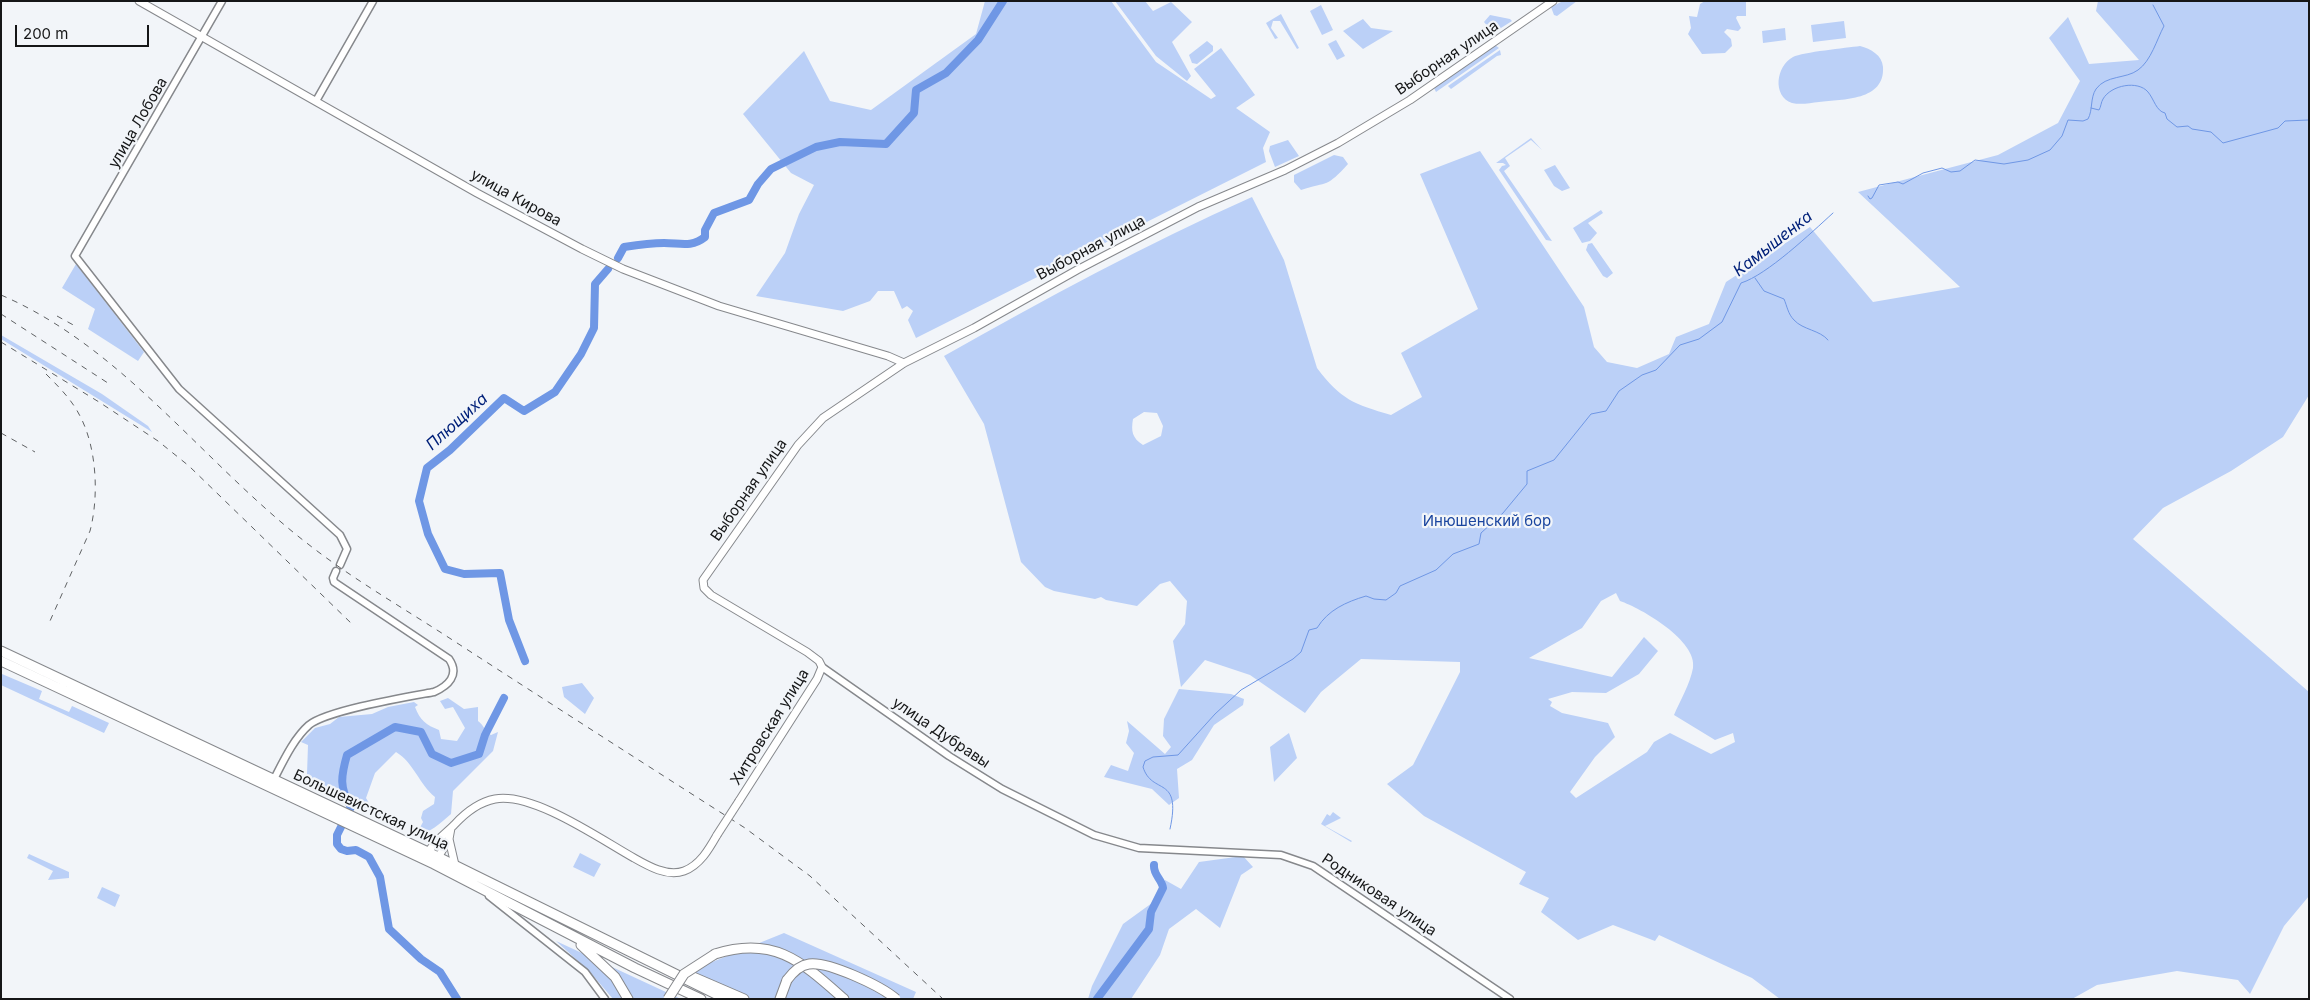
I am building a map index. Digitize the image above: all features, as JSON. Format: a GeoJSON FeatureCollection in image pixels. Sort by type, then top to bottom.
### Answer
{"type":"FeatureCollection","features":[{"type":"Feature","properties":{"kind":"highway","name":"Большевистская улица"},"geometry":{"type":"LineString","coordinates":[[1,651],[437,861],[480,888],[563,932],[701,999]]}},
{"type":"Feature","properties":{"kind":"highway","name":"Большевистская улица"},"geometry":{"type":"LineString","coordinates":[[1,662],[272,783]]}},
{"type":"Feature","properties":{"kind":"highway","name":"Большевистская улица"},"geometry":{"type":"LineString","coordinates":[[351,820],[415,846],[426,856]]}},
{"type":"Feature","properties":{"kind":"highway","name":"Большевистская улица"},"geometry":{"type":"LineString","coordinates":[[437,861],[454,865],[726,999]]}},
{"type":"Feature","properties":{"kind":"highway"},"geometry":{"type":"LineString","coordinates":[[563,932],[602,963],[615,977],[628,999]]}},
{"type":"Feature","properties":{"kind":"highway"},"geometry":{"type":"LineString","coordinates":[[612,944],[744,999]]}},
{"type":"Feature","properties":{"kind":"highway"},"geometry":{"type":"LineString","coordinates":[[668,999],[684,974],[715,954],[733,948],[773,950],[793,957],[810,969],[844,999]]}},
{"type":"Feature","properties":{"kind":"highway"},"geometry":{"type":"LineString","coordinates":[[780,999],[792,973],[810,964],[825,965],[838,969],[877,987],[896,999]]}},
{"type":"Feature","properties":{"kind":"main road","name":"улица Кирова"},"geometry":{"type":"LineString","coordinates":[[139,1],[507,209],[590,253],[678,290],[767,322],[861,347],[904,363]]}},
{"type":"Feature","properties":{"kind":"main road","name":"Выборная улица"},"geometry":{"type":"LineString","coordinates":[[703,585],[708,570],[730,542],[798,444],[823,418],[904,363],[974,328],[1077,270],[1198,207],[1285,170],[1338,143],[1410,100],[1553,1]]}},
{"type":"Feature","properties":{"kind":"main road","name":"улица Дубравы"},"geometry":{"type":"LineString","coordinates":[[703,585],[711,595],[807,652],[819,661],[822,668]]}},
{"type":"Feature","properties":{"kind":"main road","name":"Хитровская улица"},"geometry":{"type":"LineString","coordinates":[[426,856],[435,843],[463,815],[488,800],[506,798],[529,803],[554,813],[653,868],[673,872],[686,870],[694,865],[706,852],[817,679],[822,668]]}},
{"type":"Feature","properties":{"kind":"main road"},"geometry":{"type":"LineString","coordinates":[[437,861],[449,839],[451,828]]}},
{"type":"Feature","properties":{"kind":"main road"},"geometry":{"type":"LineString","coordinates":[[449,839],[454,865]]}},
{"type":"Feature","properties":{"kind":"main road"},"geometry":{"type":"LineString","coordinates":[[415,846],[435,843]]}},
{"type":"Feature","properties":{"kind":"street","name":"улица Лобова"},"geometry":{"type":"LineString","coordinates":[[222,1],[75,256],[179,389],[344,540],[347,551],[333,578],[334,582],[449,660],[454,668],[453,676],[448,684],[434,692],[338,713],[316,721],[302,732],[272,783]]}},
{"type":"Feature","properties":{"kind":"street"},"geometry":{"type":"LineString","coordinates":[[316,101],[373,1]]}},
{"type":"Feature","properties":{"kind":"street","name":"улица Дубравы"},"geometry":{"type":"LineString","coordinates":[[822,668],[949,756],[1040,809],[1111,842],[1139,848],[1190,851]]}},
{"type":"Feature","properties":{"kind":"street","name":"Родниковая улица"},"geometry":{"type":"LineString","coordinates":[[1190,851],[1266,853],[1306,862],[1329,874],[1510,999]]}},
{"type":"Feature","properties":{"kind":"street"},"geometry":{"type":"LineString","coordinates":[[480,888],[585,972],[604,998]]}},
{"type":"Feature","properties":{"kind":"green space"},"geometry":{"type":"Polygon","coordinates":[[[985,1],[1111,1],[1156,62],[1211,99],[1216,96],[1194,69],[1221,48],[1255,95],[1236,108],[1270,132],[1263,148],[1266,162],[916,338],[908,320],[913,311],[907,306],[902,309],[894,291],[878,291],[870,301],[843,311],[756,296],[785,253],[799,214],[814,185],[791,173],[743,114],[804,51],[830,101],[871,110],[976,34],[985,1]]]}},
{"type":"Feature","properties":{"kind":"green space"},"geometry":{"type":"Polygon","coordinates":[[[1115,1],[1145,1],[1153,11],[1171,2],[1192,22],[1172,42],[1191,76],[1187,81],[1156,56],[1115,1]]]}},
{"type":"Feature","properties":{"kind":"green space"},"geometry":{"type":"Polygon","coordinates":[[[1563,1],[1577,1],[1557,16],[1554,15],[1551,7],[1563,1]]]}},
{"type":"Feature","properties":{"kind":"green space"},"geometry":{"type":"Polygon","coordinates":[[[1705,1],[1746,1],[1746,16],[1737,16],[1736,18],[1741,28],[1738,31],[1727,29],[1724,32],[1731,39],[1732,46],[1725,53],[1702,54],[1688,34],[1691,28],[1689,16],[1697,17],[1700,4],[1705,1]]]}},
{"type":"Feature","properties":{"kind":"green space","name":"Инюшенский бор"},"geometry":{"type":"Polygon","coordinates":[[[2098,1],[2309,1],[2309,395],[2283,437],[2231,471],[2163,508],[2133,539],[2309,692],[2309,896],[2284,926],[2250,994],[2238,980],[2177,971],[2097,985],[2072,999],[1780,999],[1752,978],[1659,935],[1655,941],[1613,925],[1578,940],[1541,912],[1549,898],[1519,884],[1526,872],[1424,816],[1387,784],[1413,765],[1460,672],[1460,662],[1361,659],[1321,692],[1305,713],[1250,675],[1205,660],[1181,687],[1173,641],[1185,624],[1187,601],[1170,581],[1160,584],[1137,606],[1106,600],[1101,597],[1095,599],[1054,591],[1045,587],[1021,562],[984,424],[944,356],[1135,253],[1252,197],[1284,260],[1317,368],[1341,394],[1367,408],[1391,415],[1422,397],[1401,353],[1478,309],[1420,174],[1480,151],[1584,307],[1594,347],[1607,362],[1637,368],[1669,354],[1676,337],[1709,324],[1726,282],[1810,227],[1873,302],[1960,287],[1858,192],[1998,155],[2058,123],[2080,81],[2049,38],[2068,17],[2089,64],[2139,60],[2096,11],[2098,1]],[[1144,412],[1133,419],[1132,427],[1134,437],[1143,445],[1161,436],[1163,426],[1157,413],[1144,412]],[[1616,593],[1601,601],[1582,628],[1529,658],[1612,677],[1644,637],[1658,651],[1639,674],[1606,693],[1572,692],[1548,699],[1552,702],[1550,706],[1562,713],[1608,723],[1615,737],[1595,757],[1570,792],[1576,798],[1647,752],[1654,742],[1670,733],[1711,754],[1735,742],[1733,733],[1715,740],[1674,715],[1692,674],[1692,658],[1687,647],[1678,637],[1654,618],[1620,601],[1616,593]]]}},
{"type":"Feature","properties":{"kind":"green space"},"geometry":{"type":"Polygon","coordinates":[[[1321,5],[1333,30],[1322,35],[1310,11],[1321,5]]]}},
{"type":"Feature","properties":{"kind":"green space"},"geometry":{"type":"Polygon","coordinates":[[[1281,14],[1299,48],[1297,49],[1280,21],[1273,21],[1271,28],[1278,38],[1275,39],[1266,23],[1281,14]]]}},
{"type":"Feature","properties":{"kind":"green space"},"geometry":{"type":"Polygon","coordinates":[[[1490,15],[1512,21],[1493,33],[1484,22],[1490,15]]]}},
{"type":"Feature","properties":{"kind":"green space"},"geometry":{"type":"Polygon","coordinates":[[[1363,19],[1371,28],[1393,31],[1363,49],[1343,31],[1363,19]]]}},
{"type":"Feature","properties":{"kind":"green space"},"geometry":{"type":"Polygon","coordinates":[[[1844,21],[1846,38],[1813,42],[1811,25],[1844,21]]]}},
{"type":"Feature","properties":{"kind":"green space"},"geometry":{"type":"Polygon","coordinates":[[[1785,28],[1786,40],[1763,43],[1762,31],[1785,28]]]}},
{"type":"Feature","properties":{"kind":"green space"},"geometry":{"type":"Polygon","coordinates":[[[1336,40],[1345,56],[1337,60],[1328,44],[1336,40]]]}},
{"type":"Feature","properties":{"kind":"green space"},"geometry":{"type":"Polygon","coordinates":[[[1207,41],[1213,46],[1213,51],[1197,64],[1192,63],[1189,55],[1207,41]]]}},
{"type":"Feature","properties":{"kind":"green space"},"geometry":{"type":"Polygon","coordinates":[[[1495,45],[1499,48],[1436,92],[1434,88],[1495,45]]]}},
{"type":"Feature","properties":{"kind":"green space"},"geometry":{"type":"Polygon","coordinates":[[[1860,46],[1875,53],[1881,59],[1883,67],[1882,78],[1870,92],[1850,99],[1802,104],[1792,103],[1781,94],[1779,88],[1780,74],[1787,61],[1793,57],[1860,46]]]}},
{"type":"Feature","properties":{"kind":"green space"},"geometry":{"type":"Polygon","coordinates":[[[1500,50],[1501,55],[1451,89],[1448,86],[1500,50]]]}},
{"type":"Feature","properties":{"kind":"green space"},"geometry":{"type":"Polygon","coordinates":[[[1531,138],[1542,150],[1531,140],[1505,158],[1510,166],[1504,171],[1552,241],[1546,240],[1499,170],[1502,166],[1506,165],[1496,163],[1531,138]]]}},
{"type":"Feature","properties":{"kind":"green space"},"geometry":{"type":"Polygon","coordinates":[[[1288,140],[1299,156],[1275,167],[1269,151],[1270,146],[1288,140]]]}},
{"type":"Feature","properties":{"kind":"green space"},"geometry":{"type":"Polygon","coordinates":[[[1334,155],[1343,157],[1348,164],[1327,183],[1301,190],[1294,182],[1294,175],[1334,155]]]}},
{"type":"Feature","properties":{"kind":"green space"},"geometry":{"type":"Polygon","coordinates":[[[1555,165],[1570,188],[1562,191],[1554,186],[1544,170],[1555,165]]]}},
{"type":"Feature","properties":{"kind":"green space"},"geometry":{"type":"Polygon","coordinates":[[[1601,210],[1603,213],[1588,223],[1597,233],[1590,241],[1582,243],[1573,228],[1601,210]]]}},
{"type":"Feature","properties":{"kind":"green space"},"geometry":{"type":"Polygon","coordinates":[[[1592,243],[1613,273],[1607,278],[1603,276],[1586,250],[1588,244],[1592,243]]]}},
{"type":"Feature","properties":{"kind":"green space"},"geometry":{"type":"Polygon","coordinates":[[[76,264],[144,352],[138,361],[88,329],[95,309],[62,288],[76,264]]]}},
{"type":"Feature","properties":{"kind":"green space"},"geometry":{"type":"Polygon","coordinates":[[[1,335],[102,394],[148,426],[152,432],[1,339],[1,335]]]}},
{"type":"Feature","properties":{"kind":"green space"},"geometry":{"type":"Polygon","coordinates":[[[2,674],[42,691],[39,699],[69,712],[72,706],[109,723],[104,733],[1,685],[2,674]]]}},
{"type":"Feature","properties":{"kind":"green space"},"geometry":{"type":"Polygon","coordinates":[[[582,683],[594,698],[585,714],[564,697],[562,687],[582,683]]]}},
{"type":"Feature","properties":{"kind":"green space"},"geometry":{"type":"Polygon","coordinates":[[[1179,689],[1231,694],[1244,699],[1243,705],[1214,725],[1192,760],[1177,769],[1179,798],[1169,805],[1152,789],[1104,777],[1111,765],[1128,771],[1134,753],[1126,743],[1129,731],[1127,721],[1165,754],[1171,747],[1163,736],[1164,719],[1179,689]]]}},
{"type":"Feature","properties":{"kind":"green space"},"geometry":{"type":"Polygon","coordinates":[[[448,698],[464,709],[478,707],[478,721],[491,735],[498,732],[493,751],[453,791],[451,814],[435,828],[416,835],[423,822],[421,818],[423,811],[434,804],[435,797],[429,792],[407,762],[396,752],[375,773],[366,798],[372,808],[382,811],[390,818],[389,823],[364,810],[355,799],[342,800],[324,789],[313,787],[307,774],[308,745],[301,742],[315,728],[330,724],[339,717],[372,714],[388,707],[414,702],[418,705],[415,707],[421,719],[439,730],[441,739],[457,741],[465,728],[453,707],[445,709],[440,701],[448,698]]]}},
{"type":"Feature","properties":{"kind":"green space"},"geometry":{"type":"Polygon","coordinates":[[[1289,733],[1297,758],[1274,782],[1270,747],[1289,733]]]}},
{"type":"Feature","properties":{"kind":"green space"},"geometry":{"type":"Polygon","coordinates":[[[1333,812],[1341,818],[1325,826],[1351,842],[1321,824],[1327,814],[1330,816],[1333,812]]]}},
{"type":"Feature","properties":{"kind":"green space"},"geometry":{"type":"Polygon","coordinates":[[[580,853],[601,864],[594,877],[573,867],[580,853]]]}},
{"type":"Feature","properties":{"kind":"green space"},"geometry":{"type":"Polygon","coordinates":[[[29,854],[69,872],[69,878],[48,880],[53,871],[27,858],[29,854]]]}},
{"type":"Feature","properties":{"kind":"green space"},"geometry":{"type":"Polygon","coordinates":[[[1243,856],[1253,867],[1241,875],[1220,928],[1196,909],[1169,929],[1160,955],[1131,999],[1088,999],[1092,986],[1123,924],[1152,903],[1165,880],[1181,889],[1199,862],[1243,856]]]}},
{"type":"Feature","properties":{"kind":"green space"},"geometry":{"type":"Polygon","coordinates":[[[102,887],[120,895],[115,907],[97,898],[102,887]]]}},
{"type":"Feature","properties":{"kind":"green space"},"geometry":{"type":"Polygon","coordinates":[[[784,933],[916,992],[913,999],[741,999],[685,973],[784,933]]]}},
{"type":"Feature","properties":{"kind":"green space"},"geometry":{"type":"Polygon","coordinates":[[[556,941],[681,999],[613,999],[590,972],[556,941]]]}},
{"type":"Feature","properties":{"kind":"waterway","name":"Плющиха"},"geometry":{"type":"LineString","coordinates":[[618,258],[624,247],[659,243],[695,243],[705,237],[705,230],[714,213],[749,200],[758,184],[771,169],[816,147],[840,142],[886,144],[914,113],[916,90],[946,73],[978,40],[1003,1]]}},
{"type":"Feature","properties":{"kind":"waterway","name":"Камышенка"},"geometry":{"type":"LineString","coordinates":[[1868,196],[1870,199],[1872,198],[1879,185],[1898,182],[1903,184],[1923,173],[1942,168],[1951,172],[1960,171],[1975,160],[2004,164],[2028,160],[2050,150],[2062,136],[2068,120],[2083,121],[2088,119],[2094,93],[2100,85],[2105,81],[2133,73],[2147,61],[2164,26],[2153,5]]}},
{"type":"Feature","properties":{"kind":"waterway"},"geometry":{"type":"LineString","coordinates":[[2091,108],[2099,110],[2107,94],[2118,87],[2138,86],[2148,92],[2157,107],[2177,127],[2188,126],[2192,129],[2211,132],[2223,143],[2278,128],[2285,121],[2309,120]]}},
{"type":"Feature","properties":{"kind":"waterway","name":"Камышенка"},"geometry":{"type":"LineString","coordinates":[[1170,829],[1173,812],[1172,800],[1164,788],[1147,776],[1143,767],[1145,761],[1153,757],[1178,755],[1215,714],[1241,690],[1293,659],[1301,652],[1309,630],[1317,628],[1326,616],[1338,608],[1366,596],[1386,600],[1396,593],[1400,586],[1436,570],[1453,554],[1479,544],[1481,533],[1503,513],[1527,484],[1527,471],[1554,460],[1591,414],[1606,411],[1619,391],[1642,375],[1656,370],[1680,345],[1699,339],[1722,322],[1741,283],[1752,279],[1776,263],[1833,213]]}},
{"type":"Feature","properties":{"kind":"waterway","name":"Плющиха"},"geometry":{"type":"LineString","coordinates":[[525,661],[509,620],[500,573],[464,574],[445,569],[428,534],[419,501],[427,468],[450,450],[504,398],[524,411],[555,392],[581,354],[594,328],[595,284],[608,269]]}},
{"type":"Feature","properties":{"kind":"waterway"},"geometry":{"type":"LineString","coordinates":[[1755,278],[1764,291],[1784,299],[1794,320],[1802,326],[1821,334],[1828,340]]}},
{"type":"Feature","properties":{"kind":"waterway","name":"Плющиха"},"geometry":{"type":"LineString","coordinates":[[457,999],[440,972],[421,959],[389,929],[380,877],[369,857],[356,850],[347,851],[341,849],[337,844],[337,835],[351,807],[344,794],[342,782],[343,769],[347,755],[395,727],[421,732],[432,754],[451,763],[479,754],[485,735],[504,698]]}},
{"type":"Feature","properties":{"kind":"waterway","name":"Камышенка"},"geometry":{"type":"LineString","coordinates":[[1097,999],[1149,929],[1151,912],[1163,888],[1155,872],[1154,865]]}},
{"type":"Feature","properties":{"kind":"railway"},"geometry":{"type":"LineString","coordinates":[[1,295],[45,318],[86,345],[125,376],[270,512],[343,570],[745,828],[810,876],[943,999]]}},
{"type":"Feature","properties":{"kind":"railway"},"geometry":{"type":"LineString","coordinates":[[1,314],[111,385]]}},
{"type":"Feature","properties":{"kind":"railway"},"geometry":{"type":"LineString","coordinates":[[57,316],[77,327]]}},
{"type":"Feature","properties":{"kind":"railway"},"geometry":{"type":"LineString","coordinates":[[1,342],[99,402],[158,441],[189,466],[352,624]]}},
{"type":"Feature","properties":{"kind":"railway"},"geometry":{"type":"LineString","coordinates":[[46,374],[80,416],[90,443],[95,473],[95,503],[90,531],[50,621]]}},
{"type":"Feature","properties":{"kind":"railway"},"geometry":{"type":"LineString","coordinates":[[1,433],[35,452]]}}]}
